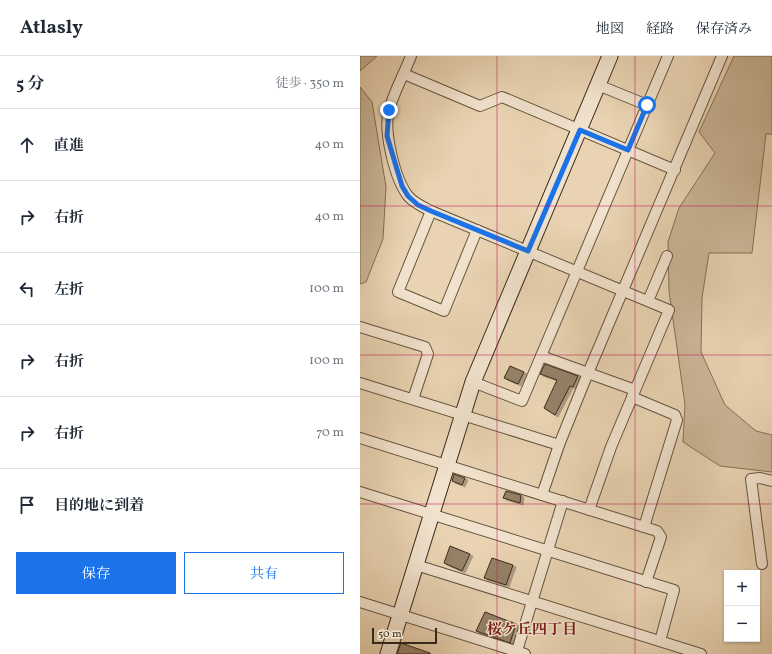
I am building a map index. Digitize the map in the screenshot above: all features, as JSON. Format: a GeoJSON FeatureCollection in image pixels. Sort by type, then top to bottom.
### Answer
{"type":"FeatureCollection","features":[{"type":"Feature","properties":{"kind":"street"},"geometry":{"type":"LineString","coordinates":[[411,56],[389,110],[387,136],[402,186],[408,196],[418,205],[431,211],[669,310],[611,447],[589,510]]}},
{"type":"Feature","properties":{"kind":"street"},"geometry":{"type":"LineString","coordinates":[[388,654],[473,382],[610,56]]}},
{"type":"Feature","properties":{"kind":"street"},"geometry":{"type":"LineString","coordinates":[[473,382],[522,401],[668,56]]}},
{"type":"Feature","properties":{"kind":"street"},"geometry":{"type":"LineString","coordinates":[[542,495],[559,445],[588,373],[624,291],[722,56]]}},
{"type":"Feature","properties":{"kind":"street"},"geometry":{"type":"LineString","coordinates":[[404,74],[480,106],[502,97],[674,170]]}},
{"type":"Feature","properties":{"kind":"street"},"geometry":{"type":"LineString","coordinates":[[598,85],[647,105]]}},
{"type":"Feature","properties":{"kind":"street"},"geometry":{"type":"LineString","coordinates":[[431,211],[398,292],[444,311],[477,230]]}},
{"type":"Feature","properties":{"kind":"street"},"geometry":{"type":"LineString","coordinates":[[648,301],[667,256]]}},
{"type":"Feature","properties":{"kind":"street"},"geometry":{"type":"LineString","coordinates":[[360,328],[426,347],[428,354],[413,399]]}},
{"type":"Feature","properties":{"kind":"street"},"geometry":{"type":"LineString","coordinates":[[541,356],[588,373],[675,415],[677,420],[644,527]]}},
{"type":"Feature","properties":{"kind":"street"},"geometry":{"type":"LineString","coordinates":[[360,383],[559,445]]}},
{"type":"Feature","properties":{"kind":"street"},"geometry":{"type":"LineString","coordinates":[[360,438],[657,531],[661,537],[646,582]]}},
{"type":"Feature","properties":{"kind":"street"},"geometry":{"type":"LineString","coordinates":[[762,564],[751,479],[760,478],[772,481]]}},
{"type":"Feature","properties":{"kind":"street"},"geometry":{"type":"LineString","coordinates":[[360,492],[674,590],[660,641]]}},
{"type":"Feature","properties":{"kind":"street"},"geometry":{"type":"LineString","coordinates":[[360,602],[519,653],[532,602],[563,501]]}},
{"type":"Feature","properties":{"kind":"street"},"geometry":{"type":"LineString","coordinates":[[416,565],[701,654]]}},
{"type":"Feature","properties":{"kind":"shaded area"},"geometry":{"type":"Polygon","coordinates":[[[360,56],[377,56],[360,71],[360,56]]]}},
{"type":"Feature","properties":{"kind":"shaded area"},"geometry":{"type":"Polygon","coordinates":[[[734,56],[772,56],[772,134],[766,134],[752,253],[709,253],[702,298],[701,352],[725,405],[756,431],[772,435],[772,472],[720,466],[683,442],[685,405],[669,291],[668,242],[679,208],[715,153],[699,132],[734,56]]]}},
{"type":"Feature","properties":{"kind":"shaded area"},"geometry":{"type":"Polygon","coordinates":[[[360,87],[372,102],[386,187],[383,239],[366,282],[360,284],[360,87]]]}},
{"type":"Feature","properties":{"kind":"building"},"geometry":{"type":"Polygon","coordinates":[[[545,364],[578,376],[573,387],[570,386],[555,415],[544,408],[557,380],[540,374],[545,364]]]}},
{"type":"Feature","properties":{"kind":"building"},"geometry":{"type":"Polygon","coordinates":[[[510,366],[524,372],[518,384],[504,378],[510,366]]]}},
{"type":"Feature","properties":{"kind":"building"},"geometry":{"type":"Polygon","coordinates":[[[454,474],[465,478],[462,485],[452,481],[454,474]]]}},
{"type":"Feature","properties":{"kind":"building"},"geometry":{"type":"Polygon","coordinates":[[[506,491],[521,495],[520,503],[503,498],[506,491]]]}},
{"type":"Feature","properties":{"kind":"building"},"geometry":{"type":"Polygon","coordinates":[[[450,546],[470,554],[462,571],[444,563],[450,546]]]}},
{"type":"Feature","properties":{"kind":"building"},"geometry":{"type":"Polygon","coordinates":[[[492,558],[513,565],[506,585],[484,578],[492,558]]]}},
{"type":"Feature","properties":{"kind":"building"},"geometry":{"type":"Polygon","coordinates":[[[485,612],[516,624],[510,643],[476,631],[485,612]]]}},
{"type":"Feature","properties":{"kind":"building"},"geometry":{"type":"Polygon","coordinates":[[[401,643],[430,653],[430,654],[397,654],[401,643]]]}},
{"type":"Feature","properties":{"kind":"district","name":"桜ケ丘四丁目"},"geometry":{"type":"Point","coordinates":[532,630]}},
{"type":"Feature","properties":{"kind":"route"},"geometry":{"type":"LineString","coordinates":[[389,110],[386,122],[387,136],[402,186],[408,196],[418,205],[431,211],[528,251],[580,130],[628,150],[647,105]]}}]}
